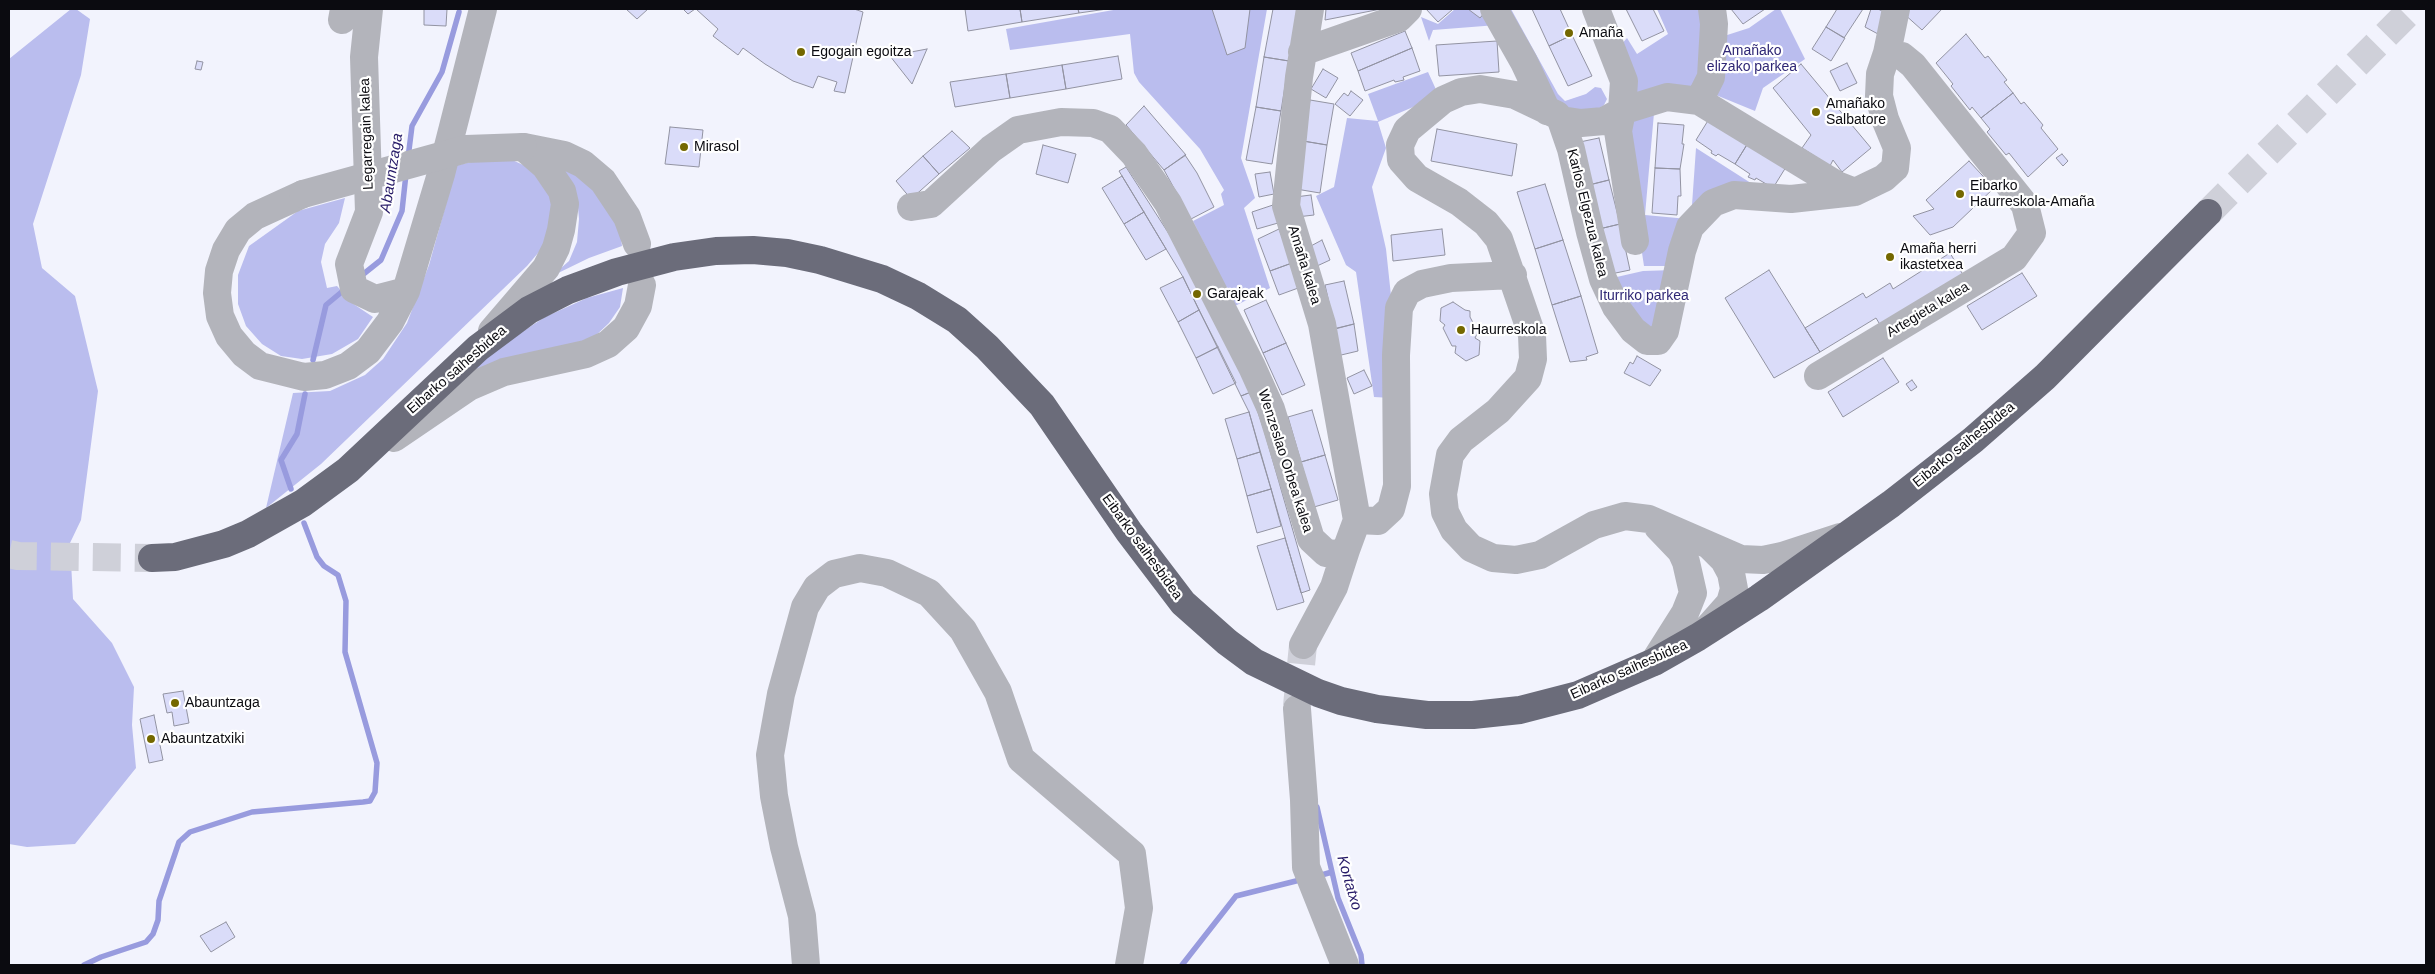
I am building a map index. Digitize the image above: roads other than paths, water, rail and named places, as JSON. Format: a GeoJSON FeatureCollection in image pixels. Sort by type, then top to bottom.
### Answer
{"type":"FeatureCollection","features":[{"type":"Feature","properties":{"kind":"highway","name":"Eibarko saihesbidea"},"geometry":{"type":"LineString","coordinates":[[152,558],[175,557],[196,553],[248,534],[303,503],[348,470],[478,348],[529,310],[568,290],[617,272],[674,257],[735,251],[787,253],[820,260],[882,279],[918,296],[957,320],[987,347],[1042,405],[1130,532],[1183,603],[1227,642],[1254,662],[1292,681],[1341,701],[1376,709],[1427,715],[1473,716],[1520,710],[1578,695],[1654,662],[1698,638],[1891,504],[1965,446],[2045,376],[2208,213]]}},
{"type":"Feature","properties":{"kind":"street","name":"Legarregain kalea"},"geometry":{"type":"LineString","coordinates":[[369,9],[364,57],[369,212],[349,264],[354,289],[375,299],[406,291]]}},
{"type":"Feature","properties":{"kind":"street"},"geometry":{"type":"LineString","coordinates":[[484,9],[441,174],[406,291],[390,322],[368,351],[348,366],[325,374],[304,377],[260,366],[244,354],[228,336],[220,316],[217,293],[220,270],[226,250],[238,230],[255,216],[304,194],[466,149],[523,147],[564,155],[583,164],[603,181],[627,217],[637,244]]}},
{"type":"Feature","properties":{"kind":"street","name":"Amaña kalea"},"geometry":{"type":"LineString","coordinates":[[1310,9],[1302,52],[1286,206],[1322,324],[1357,520]]}},
{"type":"Feature","properties":{"kind":"street"},"geometry":{"type":"LineString","coordinates":[[1302,52],[1399,18],[1408,9]]}},
{"type":"Feature","properties":{"kind":"street","name":"Karlos Elgezua kalea"},"geometry":{"type":"LineString","coordinates":[[1494,9],[1571,149],[1603,279],[1616,307],[1633,330],[1647,341],[1658,341],[1666,331],[1682,252],[1690,228],[1713,203],[1734,195],[1791,199],[1855,192]]}},
{"type":"Feature","properties":{"kind":"street"},"geometry":{"type":"LineString","coordinates":[[1596,9],[1624,81],[1622,111],[1618,131],[1634,241]]}},
{"type":"Feature","properties":{"kind":"street"},"geometry":{"type":"LineString","coordinates":[[1700,100],[1711,77],[1714,24],[1712,9]]}},
{"type":"Feature","properties":{"kind":"street"},"geometry":{"type":"LineString","coordinates":[[1846,535],[1782,556],[1763,560],[1741,558],[1649,519],[1625,516],[1594,525],[1540,555],[1516,560],[1493,558],[1471,548],[1454,530],[1445,512],[1443,494],[1450,455],[1461,440],[1498,411],[1528,378],[1533,359],[1532,335],[1514,275],[1499,239],[1486,223],[1459,202],[1417,178],[1401,160],[1400,145],[1408,130],[1426,112],[1443,100],[1461,92],[1480,89],[1515,95],[1554,115],[1581,123],[1604,122],[1622,111],[1667,97],[1700,100],[1837,185],[1855,192],[1884,178],[1895,168],[1897,148],[1885,119],[1879,96],[1880,74],[1887,54],[1896,9]]}},
{"type":"Feature","properties":{"kind":"street","name":"Artegieta kalea"},"geometry":{"type":"LineString","coordinates":[[1818,376],[2014,258],[2032,233],[2026,206],[1913,65],[1902,56],[1887,54]]}},
{"type":"Feature","properties":{"kind":"street","name":"Wenzeslao Orbea kalea"},"geometry":{"type":"LineString","coordinates":[[911,207],[931,204],[991,149],[1018,130],[1061,122],[1093,123],[1110,129],[1134,154],[1168,203],[1252,367],[1271,409],[1311,538],[1326,553],[1336,554],[1346,550]]}},
{"type":"Feature","properties":{"kind":"street"},"geometry":{"type":"LineString","coordinates":[[478,348],[546,268],[556,248],[561,230],[565,204],[562,191],[545,166],[523,147]]}},
{"type":"Feature","properties":{"kind":"street"},"geometry":{"type":"LineString","coordinates":[[1303,646],[1334,588],[1357,520],[1378,521],[1391,509],[1397,486],[1396,355],[1399,308],[1407,292],[1422,284],[1451,278],[1514,275]]}},
{"type":"Feature","properties":{"kind":"street"},"geometry":{"type":"LineString","coordinates":[[348,470],[469,387],[504,372],[586,354],[608,344],[626,328],[638,306],[642,285]]}},
{"type":"Feature","properties":{"kind":"street"},"geometry":{"type":"LineString","coordinates":[[1649,519],[1681,551],[1690,576],[1693,593],[1690,603],[1654,662]]}},
{"type":"Feature","properties":{"kind":"street"},"geometry":{"type":"LineString","coordinates":[[1698,638],[1730,603],[1734,589],[1731,573],[1724,560],[1709,545]]}},
{"type":"Feature","properties":{"kind":"street"},"geometry":{"type":"LineString","coordinates":[[806,965],[802,916],[784,847],[774,796],[770,755],[781,694],[805,607],[818,587],[834,574],[860,568],[887,573],[929,593],[963,630],[998,692],[1020,759],[1132,854],[1139,908],[1129,965]]}},
{"type":"Feature","properties":{"kind":"street"},"geometry":{"type":"LineString","coordinates":[[1690,576],[1705,594],[1730,603],[1743,603],[1758,598]]}},
{"type":"Feature","properties":{"kind":"street"},"geometry":{"type":"LineString","coordinates":[[1297,709],[1311,878],[1345,965]]}},
{"type":"Feature","properties":{"kind":"waterway","name":"Abauntzaga"},"geometry":{"type":"LineString","coordinates":[[408,158],[412,126],[442,72],[459,12]]}},
{"type":"Feature","properties":{"kind":"waterway","name":"Abauntzaga"},"geometry":{"type":"LineString","coordinates":[[361,276],[381,260],[402,211],[406,174]]}},
{"type":"Feature","properties":{"kind":"waterway","name":"Abauntzaga"},"geometry":{"type":"LineString","coordinates":[[313,360],[326,305],[344,290]]}},
{"type":"Feature","properties":{"kind":"waterway","name":"Abauntzaga"},"geometry":{"type":"LineString","coordinates":[[291,489],[281,460],[297,434],[305,394]]}},
{"type":"Feature","properties":{"kind":"waterway","name":"Abauntzaga"},"geometry":{"type":"LineString","coordinates":[[84,965],[101,957],[146,942],[153,934],[158,920],[159,901],[179,842],[190,832],[252,812],[370,801],[375,792],[377,763],[345,652],[346,601],[338,575],[324,566],[317,557],[304,523]]}},
{"type":"Feature","properties":{"kind":"waterway","name":"Kortatxo"},"geometry":{"type":"LineString","coordinates":[[1317,807],[1338,898],[1361,955],[1362,965]]}},
{"type":"Feature","properties":{"kind":"waterway"},"geometry":{"type":"LineString","coordinates":[[1318,876],[1332,872]]}},
{"type":"Feature","properties":{"kind":"waterway"},"geometry":{"type":"LineString","coordinates":[[1182,965],[1236,896],[1304,879]]}},
{"type":"Feature","properties":{"kind":"tunnel"},"geometry":{"type":"LineString","coordinates":[[2208,213],[2412,9]]}},
{"type":"Feature","properties":{"kind":"tunnel"},"geometry":{"type":"LineString","coordinates":[[9,554],[18,556],[152,558]]}},
{"type":"Feature","properties":{"kind":"tunnel"},"geometry":{"type":"LineString","coordinates":[[1297,706],[1303,645]]}},
{"type":"Feature","properties":{"kind":"place","name":"Amaña"},"geometry":{"type":"Point","coordinates":[1569,33]}},
{"type":"Feature","properties":{"kind":"place","name":"Egogain egoitza"},"geometry":{"type":"Point","coordinates":[801,52]}},
{"type":"Feature","properties":{"kind":"place","name":"Amañako Salbatore"},"geometry":{"type":"Point","coordinates":[1816,112]}},
{"type":"Feature","properties":{"kind":"place","name":"Mirasol"},"geometry":{"type":"Point","coordinates":[684,147]}},
{"type":"Feature","properties":{"kind":"place","name":"Eibarko Haurreskola-Amaña"},"geometry":{"type":"Point","coordinates":[1960,194]}},
{"type":"Feature","properties":{"kind":"place","name":"Amaña herri ikastetxea"},"geometry":{"type":"Point","coordinates":[1890,257]}},
{"type":"Feature","properties":{"kind":"place","name":"Garajeak"},"geometry":{"type":"Point","coordinates":[1197,294]}},
{"type":"Feature","properties":{"kind":"place","name":"Haurreskola"},"geometry":{"type":"Point","coordinates":[1461,330]}},
{"type":"Feature","properties":{"kind":"place","name":"Abauntzaga"},"geometry":{"type":"Point","coordinates":[175,703]}},
{"type":"Feature","properties":{"kind":"place","name":"Abauntzatxiki"},"geometry":{"type":"Point","coordinates":[151,739]}},
{"type":"Feature","properties":{"kind":"park label","name":"Amañako elizako parkea"},"geometry":{"type":"Point","coordinates":[1752,59]}},
{"type":"Feature","properties":{"kind":"park label","name":"Iturriko parkea"},"geometry":{"type":"Point","coordinates":[1644,296]}}]}
